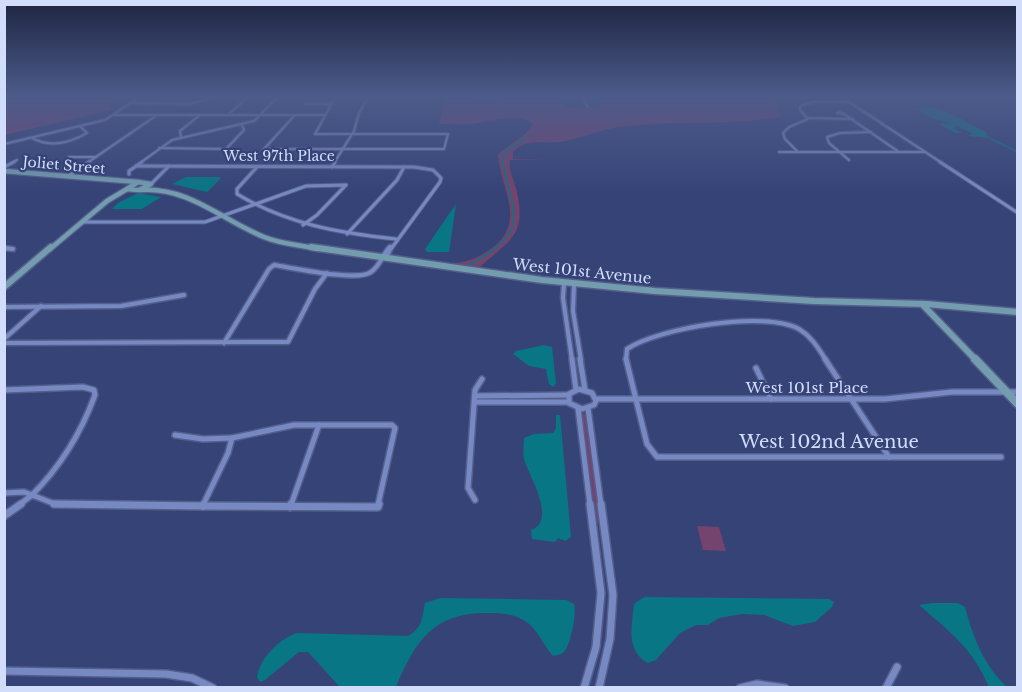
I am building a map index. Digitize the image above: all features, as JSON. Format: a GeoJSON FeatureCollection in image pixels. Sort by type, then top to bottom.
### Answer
{"type":"FeatureCollection","features":[{"type":"Feature","properties":{"kind":"street"},"geometry":{"type":"LineString","coordinates":[[4,144],[71,128]]}},
{"type":"Feature","properties":{"kind":"street"},"geometry":{"type":"LineString","coordinates":[[32,138],[41,143],[66,143],[87,133],[82,128]]}},
{"type":"Feature","properties":{"kind":"street"},"geometry":{"type":"LineString","coordinates":[[68,177],[138,128]]}},
{"type":"Feature","properties":{"kind":"street"},"geometry":{"type":"LineString","coordinates":[[182,137],[180,131],[183,128]]}},
{"type":"Feature","properties":{"kind":"street"},"geometry":{"type":"LineString","coordinates":[[129,174],[168,141],[226,128]]}},
{"type":"Feature","properties":{"kind":"street"},"geometry":{"type":"LineString","coordinates":[[159,148],[226,149],[243,128]]}},
{"type":"Feature","properties":{"kind":"street"},"geometry":{"type":"LineString","coordinates":[[283,128],[264,148],[444,149],[448,135],[315,134],[320,128]]}},
{"type":"Feature","properties":{"kind":"street"},"geometry":{"type":"LineString","coordinates":[[332,167],[354,128]]}},
{"type":"Feature","properties":{"kind":"street"},"geometry":{"type":"LineString","coordinates":[[788,128],[783,133],[785,139],[798,152]]}},
{"type":"Feature","properties":{"kind":"street"},"geometry":{"type":"LineString","coordinates":[[866,128],[899,152]]}},
{"type":"Feature","properties":{"kind":"street"},"geometry":{"type":"LineString","coordinates":[[888,128],[1017,213]]}},
{"type":"Feature","properties":{"kind":"street"},"geometry":{"type":"LineString","coordinates":[[849,160],[827,141],[827,137],[845,132],[871,132]]}},
{"type":"Feature","properties":{"kind":"street"},"geometry":{"type":"LineString","coordinates":[[779,152],[924,152]]}},
{"type":"Feature","properties":{"kind":"street"},"geometry":{"type":"LineString","coordinates":[[69,157],[96,157]]}},
{"type":"Feature","properties":{"kind":"street"},"geometry":{"type":"LineString","coordinates":[[4,169],[17,160]]}},
{"type":"Feature","properties":{"kind":"street","name":"West 97th Place"},"geometry":{"type":"LineString","coordinates":[[136,166],[404,167],[436,172],[441,181],[396,239]]}},
{"type":"Feature","properties":{"kind":"street"},"geometry":{"type":"LineString","coordinates":[[119,195],[151,184],[169,166]]}},
{"type":"Feature","properties":{"kind":"street"},"geometry":{"type":"LineString","coordinates":[[224,343],[269,269],[274,265],[359,277],[367,275],[388,254],[396,239],[347,234],[280,218],[236,192],[257,167]]}},
{"type":"Feature","properties":{"kind":"street"},"geometry":{"type":"LineString","coordinates":[[347,234],[397,180],[404,167]]}},
{"type":"Feature","properties":{"kind":"street","name":"Joliet Street"},"geometry":{"type":"LineString","coordinates":[[4,169],[151,184]]}},
{"type":"Feature","properties":{"kind":"street"},"geometry":{"type":"LineString","coordinates":[[4,287],[128,188],[155,178]]}},
{"type":"Feature","properties":{"kind":"street","name":"Joliet Street"},"geometry":{"type":"LineString","coordinates":[[121,182],[127,184],[128,188]]}},
{"type":"Feature","properties":{"kind":"street","name":"West 101st Avenue"},"geometry":{"type":"LineString","coordinates":[[151,184],[158,189]]}},
{"type":"Feature","properties":{"kind":"street"},"geometry":{"type":"LineString","coordinates":[[83,222],[200,222],[224,216],[306,186],[342,184],[346,187],[303,225]]}},
{"type":"Feature","properties":{"kind":"street"},"geometry":{"type":"LineString","coordinates":[[128,188],[139,190]]}},
{"type":"Feature","properties":{"kind":"street","name":"West 101st Avenue"},"geometry":{"type":"LineString","coordinates":[[139,190],[158,189],[191,198],[251,232],[272,240],[309,248],[574,284],[756,298],[922,304],[1017,312]]}},
{"type":"Feature","properties":{"kind":"street"},"geometry":{"type":"LineString","coordinates":[[4,248],[13,249]]}},
{"type":"Feature","properties":{"kind":"street"},"geometry":{"type":"LineString","coordinates":[[4,341],[288,342],[315,289],[327,273]]}},
{"type":"Feature","properties":{"kind":"street"},"geometry":{"type":"LineString","coordinates":[[564,283],[563,298],[576,390]]}},
{"type":"Feature","properties":{"kind":"street"},"geometry":{"type":"LineString","coordinates":[[574,284],[573,311],[585,390]]}},
{"type":"Feature","properties":{"kind":"street"},"geometry":{"type":"LineString","coordinates":[[5,306],[122,306],[184,295]]}},
{"type":"Feature","properties":{"kind":"street"},"geometry":{"type":"LineString","coordinates":[[922,304],[1017,404]]}},
{"type":"Feature","properties":{"kind":"street"},"geometry":{"type":"LineString","coordinates":[[4,341],[41,306]]}},
{"type":"Feature","properties":{"kind":"street"},"geometry":{"type":"LineString","coordinates":[[636,399],[626,357],[627,349],[632,344],[727,322],[777,323],[801,330],[811,338],[889,457]]}},
{"type":"Feature","properties":{"kind":"street"},"geometry":{"type":"LineString","coordinates":[[756,368],[771,399]]}},
{"type":"Feature","properties":{"kind":"street"},"geometry":{"type":"LineString","coordinates":[[475,500],[468,488],[476,386],[482,379]]}},
{"type":"Feature","properties":{"kind":"street"},"geometry":{"type":"LineString","coordinates":[[4,390],[83,387],[94,390],[91,406],[65,456],[32,495],[4,516]]}},
{"type":"Feature","properties":{"kind":"street"},"geometry":{"type":"LineString","coordinates":[[568,399],[576,390],[592,393],[596,399],[594,405],[588,408],[578,408]]}},
{"type":"Feature","properties":{"kind":"street","name":"West 101st Place"},"geometry":{"type":"LineString","coordinates":[[596,399],[851,399],[894,398],[952,392],[1017,392]]}},
{"type":"Feature","properties":{"kind":"street"},"geometry":{"type":"LineString","coordinates":[[475,399],[568,399],[578,408],[601,593],[596,647],[584,687]]}},
{"type":"Feature","properties":{"kind":"street","name":"West 102nd Avenue"},"geometry":{"type":"LineString","coordinates":[[636,399],[647,444],[657,457],[1001,457]]}},
{"type":"Feature","properties":{"kind":"street"},"geometry":{"type":"LineString","coordinates":[[588,408],[613,595],[610,639],[599,687]]}},
{"type":"Feature","properties":{"kind":"street"},"geometry":{"type":"LineString","coordinates":[[4,493],[24,492],[55,504],[378,507],[395,428],[392,425],[294,425],[232,438],[203,439],[175,435]]}},
{"type":"Feature","properties":{"kind":"street"},"geometry":{"type":"LineString","coordinates":[[290,507],[320,425]]}},
{"type":"Feature","properties":{"kind":"street"},"geometry":{"type":"LineString","coordinates":[[203,506],[223,464],[232,438]]}},
{"type":"Feature","properties":{"kind":"street"},"geometry":{"type":"LineString","coordinates":[[886,687],[897,667]]}},
{"type":"Feature","properties":{"kind":"street"},"geometry":{"type":"LineString","coordinates":[[4,671],[166,674],[192,678],[213,687]]}},
{"type":"Feature","properties":{"kind":"street"},"geometry":{"type":"LineString","coordinates":[[740,687],[763,684],[784,687]]}},
{"type":"Feature","properties":{"kind":"shaded area"},"geometry":{"type":"Polygon","coordinates":[[[5,128],[34,128],[5,135],[5,128]]]}},
{"type":"Feature","properties":{"kind":"shaded area"},"geometry":{"type":"Polygon","coordinates":[[[530,128],[612,128],[567,141],[529,143],[513,152],[513,159],[549,159],[510,160],[519,207],[517,229],[513,237],[480,267],[492,270],[445,264],[475,258],[503,238],[510,216],[498,154],[530,128]]]}},
{"type":"Feature","properties":{"kind":"shaded area"},"geometry":{"type":"Polygon","coordinates":[[[947,128],[954,128],[962,133],[955,133],[947,128]]]}},
{"type":"Feature","properties":{"kind":"shaded area"},"geometry":{"type":"Polygon","coordinates":[[[962,128],[979,128],[986,132],[989,138],[969,135],[974,134],[962,128]]]}},
{"type":"Feature","properties":{"kind":"shaded area"},"geometry":{"type":"Polygon","coordinates":[[[186,177],[221,178],[207,192],[172,184],[186,177]]]}},
{"type":"Feature","properties":{"kind":"shaded area"},"geometry":{"type":"Polygon","coordinates":[[[138,193],[161,197],[142,209],[112,209],[118,203],[138,193]]]}},
{"type":"Feature","properties":{"kind":"shaded area"},"geometry":{"type":"Polygon","coordinates":[[[456,204],[449,252],[427,252],[425,249],[456,204]]]}},
{"type":"Feature","properties":{"kind":"shaded area"},"geometry":{"type":"Polygon","coordinates":[[[544,345],[552,347],[556,383],[553,387],[549,384],[546,369],[529,366],[513,354],[516,351],[544,345]]]}},
{"type":"Feature","properties":{"kind":"shaded area"},"geometry":{"type":"Polygon","coordinates":[[[582,413],[586,414],[602,522],[600,525],[596,522],[582,413]]]}},
{"type":"Feature","properties":{"kind":"shaded area"},"geometry":{"type":"Polygon","coordinates":[[[556,415],[560,415],[571,537],[565,541],[558,538],[555,542],[532,539],[531,530],[542,518],[542,508],[524,459],[523,450],[524,438],[534,434],[553,433],[556,428],[556,415]]]}},
{"type":"Feature","properties":{"kind":"shaded area"},"geometry":{"type":"Polygon","coordinates":[[[697,526],[719,527],[726,551],[703,550],[697,526]]]}},
{"type":"Feature","properties":{"kind":"shaded area"},"geometry":{"type":"Polygon","coordinates":[[[644,597],[829,599],[834,602],[832,607],[815,622],[793,626],[764,615],[742,614],[719,618],[708,625],[696,625],[680,633],[656,660],[648,663],[636,652],[631,629],[634,604],[644,597]]]}},
{"type":"Feature","properties":{"kind":"shaded area"},"geometry":{"type":"Polygon","coordinates":[[[440,598],[566,600],[574,604],[575,608],[570,640],[564,652],[553,656],[532,626],[524,620],[499,613],[469,614],[440,624],[429,632],[411,656],[396,687],[340,687],[308,652],[299,652],[265,680],[260,682],[257,677],[266,656],[290,636],[297,633],[408,636],[419,626],[425,603],[440,598]]]}},
{"type":"Feature","properties":{"kind":"shaded area"},"geometry":{"type":"Polygon","coordinates":[[[958,603],[965,607],[980,650],[992,670],[1007,687],[989,687],[967,650],[919,605],[958,603]]]}},
{"type":"Feature","properties":{"kind":"waterway"},"geometry":{"type":"LineString","coordinates":[[468,266],[502,242],[510,232],[514,222],[513,210],[502,158],[507,150],[529,136]]}},
{"type":"Feature","properties":{"kind":"waterway"},"geometry":{"type":"LineString","coordinates":[[989,138],[1018,152]]}}]}
